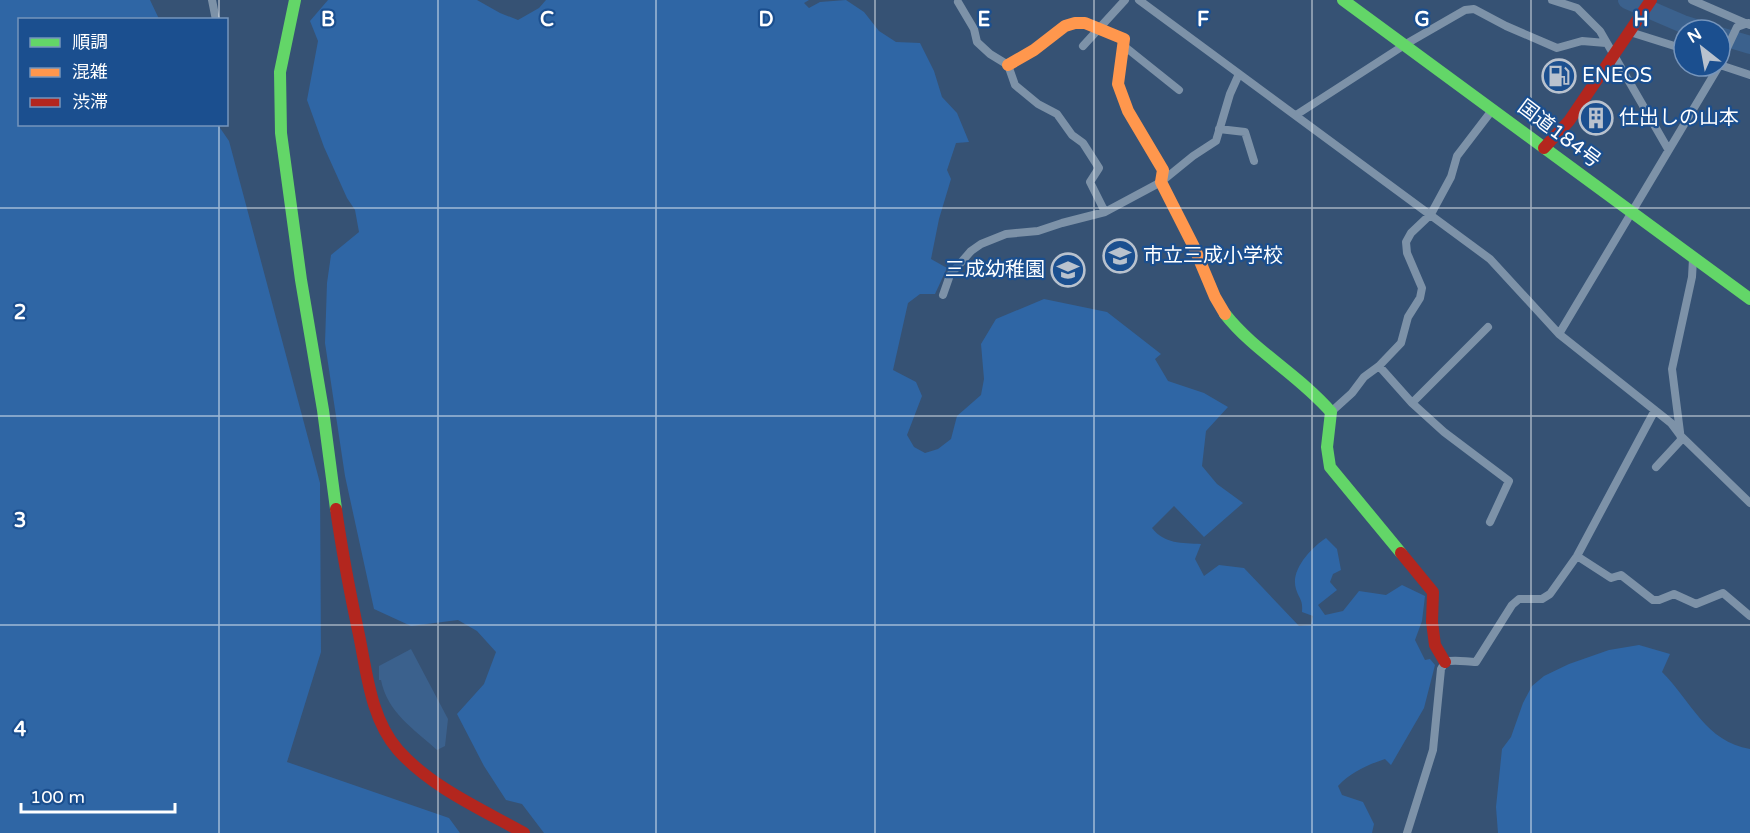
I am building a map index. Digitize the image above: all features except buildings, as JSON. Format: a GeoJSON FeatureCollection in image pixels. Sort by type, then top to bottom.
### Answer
{"type":"FeatureCollection","features":[{"type":"Feature","properties":{"kind":"main road"},"geometry":{"type":"LineString","coordinates":[[295,0],[280,72],[281,133],[343,559],[371,695],[377,715],[398,751],[438,783],[524,833]]}},
{"type":"Feature","properties":{"kind":"main road","name":"国道184号"},"geometry":{"type":"LineString","coordinates":[[1343,0],[1406,44],[1693,259],[1750,299]]}},
{"type":"Feature","properties":{"kind":"main road"},"geometry":{"type":"LineString","coordinates":[[1544,148],[1569,121],[1650,0]]}},
{"type":"Feature","properties":{"kind":"main road"},"geometry":{"type":"LineString","coordinates":[[1008,65],[1034,50],[1065,26],[1075,23],[1085,23],[1124,39],[1118,84],[1128,111],[1163,171],[1161,182],[1199,258],[1208,285],[1219,306],[1230,319],[1321,399],[1331,412],[1326,449],[1326,458],[1330,467],[1433,592],[1432,621],[1435,645],[1446,662]]}},
{"type":"Feature","properties":{"kind":"street"},"geometry":{"type":"LineString","coordinates":[[212,0],[216,18]]}},
{"type":"Feature","properties":{"kind":"street"},"geometry":{"type":"LineString","coordinates":[[1083,46],[1125,0]]}},
{"type":"Feature","properties":{"kind":"street"},"geometry":{"type":"LineString","coordinates":[[1139,0],[1490,259],[1559,334],[1671,423],[1680,435],[1750,503]]}},
{"type":"Feature","properties":{"kind":"street"},"geometry":{"type":"LineString","coordinates":[[1552,0],[1578,8],[1600,31],[1668,149]]}},
{"type":"Feature","properties":{"kind":"street"},"geometry":{"type":"LineString","coordinates":[[1692,0],[1746,24],[1732,45]]}},
{"type":"Feature","properties":{"kind":"street"},"geometry":{"type":"LineString","coordinates":[[958,2],[974,29],[977,42],[990,54],[1008,65],[1015,85],[1038,104],[1057,114],[1072,135],[1083,143],[1099,168],[1090,182],[1105,212]]}},
{"type":"Feature","properties":{"kind":"street"},"geometry":{"type":"LineString","coordinates":[[1296,115],[1406,44],[1466,10],[1474,9],[1557,48],[1582,41],[1606,43]]}},
{"type":"Feature","properties":{"kind":"street"},"geometry":{"type":"LineString","coordinates":[[1632,28],[1672,44]]}},
{"type":"Feature","properties":{"kind":"street"},"geometry":{"type":"LineString","coordinates":[[1124,46],[1179,90]]}},
{"type":"Feature","properties":{"kind":"street"},"geometry":{"type":"LineString","coordinates":[[1732,68],[1750,75]]}},
{"type":"Feature","properties":{"kind":"street"},"geometry":{"type":"LineString","coordinates":[[943,295],[950,275],[970,251],[981,244],[1006,234],[1038,231],[1105,212],[1161,182],[1192,156],[1216,141],[1230,94],[1239,74]]}},
{"type":"Feature","properties":{"kind":"street"},"geometry":{"type":"LineString","coordinates":[[1559,334],[1711,78]]}},
{"type":"Feature","properties":{"kind":"street"},"geometry":{"type":"LineString","coordinates":[[1331,412],[1401,343],[1408,317],[1420,298],[1422,288],[1407,253],[1406,242],[1431,214],[1452,177],[1457,156],[1493,109]]}},
{"type":"Feature","properties":{"kind":"street"},"geometry":{"type":"LineString","coordinates":[[1219,129],[1245,132],[1254,160]]}},
{"type":"Feature","properties":{"kind":"street"},"geometry":{"type":"LineString","coordinates":[[1656,467],[1681,440],[1672,369],[1692,277],[1693,259]]}},
{"type":"Feature","properties":{"kind":"street"},"geometry":{"type":"LineString","coordinates":[[1412,403],[1488,327]]}},
{"type":"Feature","properties":{"kind":"street"},"geometry":{"type":"LineString","coordinates":[[1379,366],[1412,403],[1444,432],[1509,481],[1490,522]]}},
{"type":"Feature","properties":{"kind":"street"},"geometry":{"type":"LineString","coordinates":[[1407,833],[1433,750],[1441,669],[1446,662],[1476,662],[1512,605],[1520,599],[1542,598],[1550,594],[1577,556],[1655,410]]}},
{"type":"Feature","properties":{"kind":"street"},"geometry":{"type":"LineString","coordinates":[[1577,556],[1611,578],[1621,575],[1653,600],[1674,594],[1696,604],[1723,593],[1750,615]]}},
{"type":"Feature","properties":{"kind":"shaded area"},"geometry":{"type":"Polygon","coordinates":[[[0,0],[150,0],[159,18],[18,18],[18,126],[219,126],[229,141],[320,483],[321,652],[287,762],[449,818],[460,833],[0,833],[0,0]]]}},
{"type":"Feature","properties":{"kind":"shaded area"},"geometry":{"type":"Polygon","coordinates":[[[328,0],[477,0],[518,20],[539,8],[546,0],[809,0],[804,3],[809,8],[820,2],[846,0],[864,12],[879,31],[896,42],[920,43],[934,71],[942,97],[957,113],[969,142],[956,143],[947,170],[951,179],[939,219],[931,259],[947,268],[935,294],[920,294],[908,303],[893,370],[916,382],[922,396],[907,435],[914,447],[925,453],[938,449],[951,439],[957,416],[981,395],[984,379],[981,344],[996,319],[1044,299],[1107,312],[1161,354],[1155,359],[1168,381],[1204,393],[1228,407],[1206,431],[1202,466],[1217,484],[1243,503],[1204,537],[1174,506],[1152,528],[1157,533],[1174,542],[1201,544],[1195,559],[1204,576],[1219,565],[1244,568],[1299,626],[1311,625],[1313,616],[1302,612],[1296,589],[1296,574],[1308,554],[1326,538],[1337,549],[1341,570],[1333,574],[1330,582],[1337,590],[1318,605],[1325,615],[1343,611],[1359,591],[1386,595],[1402,585],[1425,596],[1422,621],[1415,640],[1425,660],[1430,659],[1435,665],[1424,708],[1391,765],[1385,759],[1372,764],[1354,773],[1338,786],[1342,795],[1363,802],[1374,824],[1372,833],[544,833],[522,804],[506,800],[484,766],[457,714],[484,684],[496,652],[477,631],[458,620],[411,626],[374,609],[345,476],[325,343],[327,283],[331,255],[359,232],[355,210],[347,198],[324,147],[307,100],[318,41],[310,21],[328,0]]]}},
{"type":"Feature","properties":{"kind":"shaded area"},"geometry":{"type":"Polygon","coordinates":[[[1639,645],[1670,654],[1662,672],[1700,719],[1722,738],[1750,749],[1750,833],[1498,833],[1496,807],[1502,749],[1511,737],[1523,703],[1532,686],[1544,676],[1569,664],[1609,650],[1639,645]]]}},
{"type":"Feature","properties":{"kind":"shaded area"},"geometry":{"type":"Polygon","coordinates":[[[411,649],[448,719],[445,746],[437,750],[395,711],[379,680],[379,666],[411,649]]]}},
{"type":"Feature","properties":{"kind":"waterway"},"geometry":{"type":"LineString","coordinates":[[1627,0],[1672,19]]}},
{"type":"Feature","properties":{"kind":"waterway"},"geometry":{"type":"LineString","coordinates":[[1732,40],[1750,45]]}},
{"type":"Feature","properties":{"kind":"traffic: fast"},"geometry":{"type":"LineString","coordinates":[[295,0],[280,72],[281,133],[336,509]]}},
{"type":"Feature","properties":{"kind":"traffic: fast"},"geometry":{"type":"LineString","coordinates":[[1343,0],[1750,299]]}},
{"type":"Feature","properties":{"kind":"traffic: fast"},"geometry":{"type":"LineString","coordinates":[[1225,314],[1249,340],[1305,386],[1331,412],[1327,447],[1330,467],[1401,553]]}},
{"type":"Feature","properties":{"kind":"traffic: slow"},"geometry":{"type":"LineString","coordinates":[[1008,65],[1034,50],[1065,26],[1075,23],[1085,23],[1124,39],[1118,84],[1128,111],[1163,170],[1161,182],[1225,314]]}},
{"type":"Feature","properties":{"kind":"traffic: jam"},"geometry":{"type":"LineString","coordinates":[[1544,148],[1569,121],[1651,0]]}},
{"type":"Feature","properties":{"kind":"traffic: jam"},"geometry":{"type":"LineString","coordinates":[[336,509],[371,696],[389,738],[411,763],[441,786],[524,833]]}},
{"type":"Feature","properties":{"kind":"traffic: jam"},"geometry":{"type":"LineString","coordinates":[[1401,553],[1433,592],[1432,622],[1435,645],[1445,662]]}},
{"type":"Feature","properties":{"kind":"place","name":"ENEOS"},"geometry":{"type":"Point","coordinates":[1559,76]}},
{"type":"Feature","properties":{"kind":"place","name":"仕出しの山本"},"geometry":{"type":"Point","coordinates":[1596,118]}},
{"type":"Feature","properties":{"kind":"place","name":"市立三成小学校"},"geometry":{"type":"Point","coordinates":[1120,256]}},
{"type":"Feature","properties":{"kind":"place","name":"三成幼稚園"},"geometry":{"type":"Point","coordinates":[1068,270]}}]}
